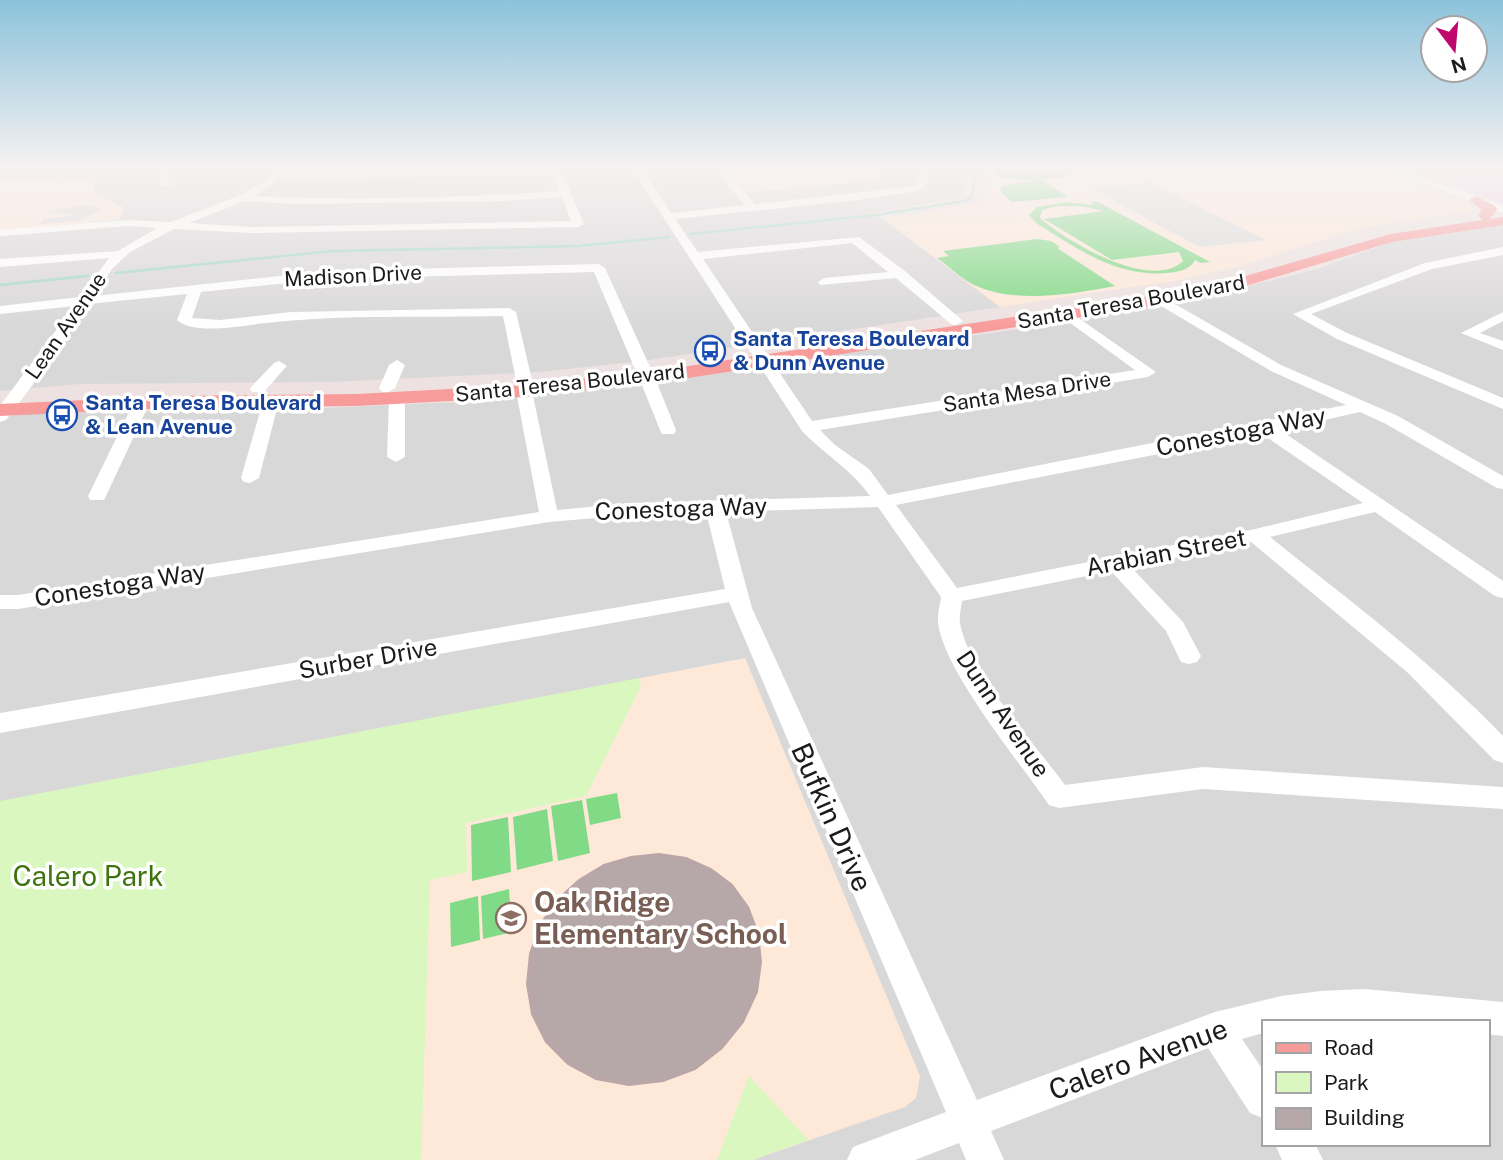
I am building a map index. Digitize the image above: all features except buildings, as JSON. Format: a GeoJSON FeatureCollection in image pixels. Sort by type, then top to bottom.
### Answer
{"type":"FeatureCollection","features":[{"type":"Feature","properties":{"kind":"main road","name":"Santa Teresa Boulevard"},"geometry":{"type":"LineString","coordinates":[[761,355],[956,321],[1196,284],[1250,271],[1362,235],[1437,220]]}},
{"type":"Feature","properties":{"kind":"main road","name":"Santa Teresa Boulevard"},"geometry":{"type":"LineString","coordinates":[[4,406],[265,395],[392,393],[524,385],[645,372],[1161,300],[1258,280],[1378,242],[1433,230],[1503,221]]}},
{"type":"Feature","properties":{"kind":"main road","name":"Santa Teresa Boulevard"},"geometry":{"type":"LineString","coordinates":[[4,406],[153,391],[265,395]]}},
{"type":"Feature","properties":{"kind":"street","name":"Lean Avenue"},"geometry":{"type":"LineString","coordinates":[[4,406],[107,267],[120,254],[187,220]]}},
{"type":"Feature","properties":{"kind":"street"},"geometry":{"type":"LineString","coordinates":[[0,233],[128,223],[252,230],[578,224],[576,220]]}},
{"type":"Feature","properties":{"kind":"street"},"geometry":{"type":"LineString","coordinates":[[673,220],[808,427],[829,449],[863,473],[951,596]]}},
{"type":"Feature","properties":{"kind":"street"},"geometry":{"type":"LineString","coordinates":[[237,240],[252,230]]}},
{"type":"Feature","properties":{"kind":"street"},"geometry":{"type":"LineString","coordinates":[[695,256],[855,239],[956,321]]}},
{"type":"Feature","properties":{"kind":"street"},"geometry":{"type":"LineString","coordinates":[[1503,250],[1429,266],[1300,314],[1342,336],[1503,404]]}},
{"type":"Feature","properties":{"kind":"street"},"geometry":{"type":"LineString","coordinates":[[0,263],[120,254]]}},
{"type":"Feature","properties":{"kind":"street","name":"Madison Drive"},"geometry":{"type":"LineString","coordinates":[[0,310],[326,275],[599,268],[645,372]]}},
{"type":"Feature","properties":{"kind":"street"},"geometry":{"type":"LineString","coordinates":[[824,282],[901,274]]}},
{"type":"Feature","properties":{"kind":"street"},"geometry":{"type":"LineString","coordinates":[[196,288],[185,310],[184,320],[205,324],[291,316],[509,312],[549,516]]}},
{"type":"Feature","properties":{"kind":"street"},"geometry":{"type":"LineString","coordinates":[[1161,300],[1276,368],[1392,420],[1503,484]]}},
{"type":"Feature","properties":{"kind":"street","name":"Santa Mesa Drive"},"geometry":{"type":"LineString","coordinates":[[808,427],[1148,372],[1068,314]]}},
{"type":"Feature","properties":{"kind":"street"},"geometry":{"type":"LineString","coordinates":[[1503,316],[1468,333],[1503,346]]}},
{"type":"Feature","properties":{"kind":"street"},"geometry":{"type":"LineString","coordinates":[[396,457],[392,393],[397,365]]}},
{"type":"Feature","properties":{"kind":"street"},"geometry":{"type":"LineString","coordinates":[[250,478],[265,395],[279,366]]}},
{"type":"Feature","properties":{"kind":"street"},"geometry":{"type":"LineString","coordinates":[[645,372],[668,430]]}},
{"type":"Feature","properties":{"kind":"street"},"geometry":{"type":"LineString","coordinates":[[97,496],[142,402]]}},
{"type":"Feature","properties":{"kind":"street","name":"Conestoga Way"},"geometry":{"type":"LineString","coordinates":[[0,602],[32,600],[549,516],[631,509],[886,502],[1322,417],[1359,407]]}},
{"type":"Feature","properties":{"kind":"street"},"geometry":{"type":"LineString","coordinates":[[1264,427],[1503,591]]}},
{"type":"Feature","properties":{"kind":"street","name":"Arabian Street"},"geometry":{"type":"LineString","coordinates":[[951,596],[1255,536],[1380,505]]}},
{"type":"Feature","properties":{"kind":"street","name":"Bufkin Drive"},"geometry":{"type":"LineString","coordinates":[[716,507],[735,594],[777,695],[985,1160]]}},
{"type":"Feature","properties":{"kind":"street"},"geometry":{"type":"LineString","coordinates":[[1255,536],[1410,664],[1503,754]]}},
{"type":"Feature","properties":{"kind":"street"},"geometry":{"type":"LineString","coordinates":[[1115,563],[1175,627],[1189,656]]}},
{"type":"Feature","properties":{"kind":"street","name":"Surber Drive"},"geometry":{"type":"LineString","coordinates":[[0,723],[735,594]]}},
{"type":"Feature","properties":{"kind":"street","name":"Dunn Avenue"},"geometry":{"type":"LineString","coordinates":[[951,596],[948,621],[955,645],[970,671],[1059,797],[1203,778],[1503,798]]}},
{"type":"Feature","properties":{"kind":"street","name":"Calero Avenue"},"geometry":{"type":"LineString","coordinates":[[866,1160],[1215,1029],[1271,1014],[1322,1006],[1369,1007],[1503,1020]]}},
{"type":"Feature","properties":{"kind":"street"},"geometry":{"type":"LineString","coordinates":[[1215,1029],[1262,1099]]}},
{"type":"Feature","properties":{"kind":"shaded area"},"geometry":{"type":"Polygon","coordinates":[[[0,220],[884,220],[1000,307],[642,361],[539,372],[329,382],[80,384],[0,391],[0,220]]]}},
{"type":"Feature","properties":{"kind":"shaded area"},"geometry":{"type":"Polygon","coordinates":[[[0,220],[117,220],[0,231],[0,220]]]}},
{"type":"Feature","properties":{"kind":"shaded area"},"geometry":{"type":"Polygon","coordinates":[[[43,220],[80,220],[78,221],[41,224],[43,220]]]}},
{"type":"Feature","properties":{"kind":"shaded area"},"geometry":{"type":"Polygon","coordinates":[[[885,220],[1412,220],[1360,228],[1244,265],[1179,280],[1000,307],[885,220]]]}},
{"type":"Feature","properties":{"kind":"shaded area"},"geometry":{"type":"Polygon","coordinates":[[[1150,220],[1226,220],[1266,240],[1200,247],[1150,220]]]}},
{"type":"Feature","properties":{"kind":"shaded area"},"geometry":{"type":"Polygon","coordinates":[[[1503,224],[1503,1160],[0,1160],[0,417],[34,413],[280,410],[483,401],[658,380],[1026,328],[1186,301],[1318,269],[1394,241],[1503,224]]]}},
{"type":"Feature","properties":{"kind":"shaded area","name":"Oak Ridge Elementary School"},"geometry":{"type":"Polygon","coordinates":[[[745,658],[920,1076],[916,1098],[905,1107],[753,1160],[106,1160],[209,761],[745,658]]]}},
{"type":"Feature","properties":{"kind":"green space"},"geometry":{"type":"Polygon","coordinates":[[[1033,220],[1043,220],[1088,250],[1109,260],[1131,267],[1151,271],[1169,269],[1183,261],[1179,252],[1112,260],[1046,220],[1132,220],[1210,262],[1201,263],[1195,260],[1187,268],[1167,273],[1130,271],[1082,251],[1033,220]]]}},
{"type":"Feature","properties":{"kind":"green space"},"geometry":{"type":"Polygon","coordinates":[[[1037,239],[1051,241],[1060,247],[1057,248],[1115,286],[1060,295],[1021,296],[1001,293],[983,289],[967,281],[937,258],[949,256],[943,251],[1037,239]]]}},
{"type":"Feature","properties":{"kind":"green space","name":"Calero Park"},"geometry":{"type":"Polygon","coordinates":[[[639,678],[641,686],[586,796],[466,823],[467,872],[430,880],[421,1160],[0,1160],[0,801],[639,678]]]}},
{"type":"Feature","properties":{"kind":"green space"},"geometry":{"type":"Polygon","coordinates":[[[617,793],[621,818],[590,825],[586,799],[617,793]]]}},
{"type":"Feature","properties":{"kind":"green space"},"geometry":{"type":"Polygon","coordinates":[[[582,800],[590,853],[558,861],[551,806],[582,800]]]}},
{"type":"Feature","properties":{"kind":"green space"},"geometry":{"type":"Polygon","coordinates":[[[547,809],[553,861],[517,870],[513,817],[547,809]]]}},
{"type":"Feature","properties":{"kind":"green space"},"geometry":{"type":"Polygon","coordinates":[[[508,817],[511,872],[472,881],[471,825],[508,817]]]}},
{"type":"Feature","properties":{"kind":"green space"},"geometry":{"type":"Polygon","coordinates":[[[509,889],[512,932],[483,939],[481,896],[509,889]]]}},
{"type":"Feature","properties":{"kind":"green space"},"geometry":{"type":"Polygon","coordinates":[[[478,896],[480,940],[451,947],[450,903],[478,896]]]}},
{"type":"Feature","properties":{"kind":"green space"},"geometry":{"type":"Polygon","coordinates":[[[749,1076],[808,1140],[753,1160],[717,1160],[749,1076]]]}},
{"type":"Feature","properties":{"kind":"waterway"},"geometry":{"type":"LineString","coordinates":[[691,234],[827,220]]}},
{"type":"Feature","properties":{"kind":"waterway"},"geometry":{"type":"LineString","coordinates":[[116,273],[332,251],[578,246],[669,237]]}},
{"type":"Feature","properties":{"kind":"waterway"},"geometry":{"type":"LineString","coordinates":[[0,285],[88,276]]}},
{"type":"Feature","properties":{"kind":"place","name":"Santa Teresa Boulevard & Dunn Avenue"},"geometry":{"type":"Point","coordinates":[710,351]}},
{"type":"Feature","properties":{"kind":"place","name":"Santa Teresa Boulevard & Lean Avenue"},"geometry":{"type":"Point","coordinates":[62,415]}},
{"type":"Feature","properties":{"kind":"place","name":"Oak Ridge Elementary School"},"geometry":{"type":"Point","coordinates":[511,918]}}]}
